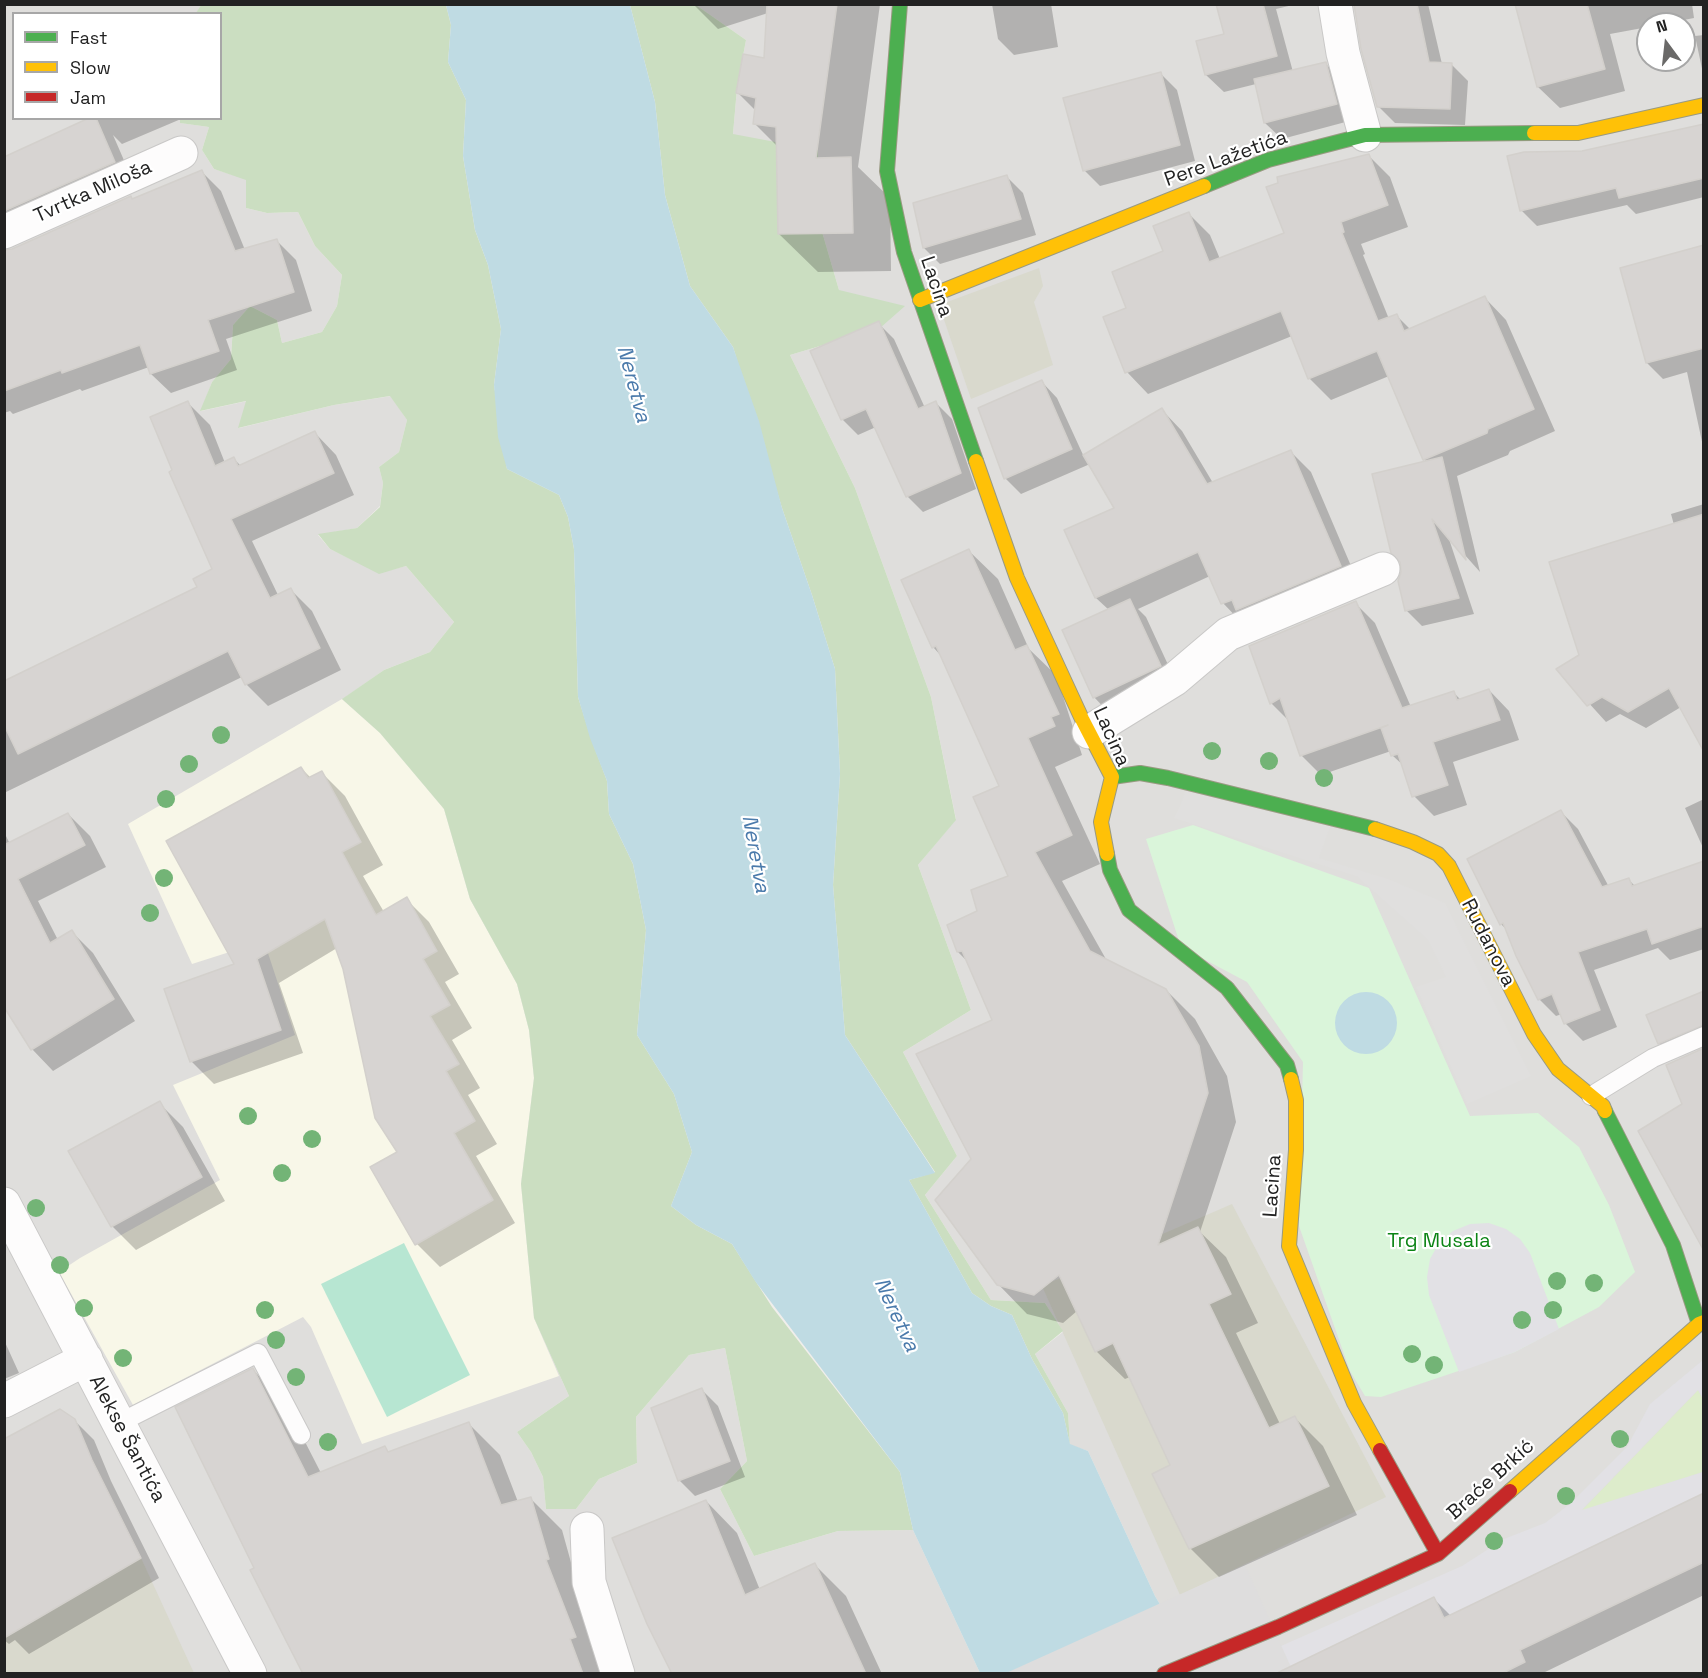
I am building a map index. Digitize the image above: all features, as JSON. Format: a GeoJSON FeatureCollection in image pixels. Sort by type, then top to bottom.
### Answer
{"type":"FeatureCollection","features":[{"type":"Feature","properties":{"kind":"street","name":"Lacina"},"geometry":{"type":"LineString","coordinates":[[900,4],[886,171],[904,252],[1017,578],[1112,777],[1101,822],[1110,870],[1130,910],[1227,988],[1287,1065],[1296,1100],[1296,1150],[1289,1246],[1354,1403],[1438,1554]]}},
{"type":"Feature","properties":{"kind":"street"},"geometry":{"type":"LineString","coordinates":[[1335,4],[1342,53],[1365,135]]}},
{"type":"Feature","properties":{"kind":"street","name":"Pere Lažetića"},"geometry":{"type":"LineString","coordinates":[[920,300],[1268,160],[1365,135],[1578,133],[1704,105]]}},
{"type":"Feature","properties":{"kind":"street","name":"Tvrtka Miloša"},"geometry":{"type":"LineString","coordinates":[[4,232],[181,153]]}},
{"type":"Feature","properties":{"kind":"street"},"geometry":{"type":"LineString","coordinates":[[1089,732],[1176,679],[1228,634],[1383,569]]}},
{"type":"Feature","properties":{"kind":"street","name":"Rudanova"},"geometry":{"type":"LineString","coordinates":[[1112,777],[1140,773],[1168,778],[1366,826],[1413,842],[1438,854],[1449,866],[1534,1034],[1558,1070],[1603,1106],[1673,1245],[1702,1325]]}},
{"type":"Feature","properties":{"kind":"street","name":"Alekse Šantića"},"geometry":{"type":"LineString","coordinates":[[4,1204],[250,1674]]}},
{"type":"Feature","properties":{"kind":"street","name":"Braće Brkić"},"geometry":{"type":"LineString","coordinates":[[1164,1674],[1278,1627],[1438,1554],[1702,1325]]}},
{"type":"Feature","properties":{"kind":"street"},"geometry":{"type":"LineString","coordinates":[[4,1401],[86,1359]]}},
{"type":"Feature","properties":{"kind":"street"},"geometry":{"type":"LineString","coordinates":[[587,1529],[589,1582],[618,1674]]}},
{"type":"Feature","properties":{"kind":"lane"},"geometry":{"type":"LineString","coordinates":[[1591,1096],[1653,1058],[1704,1036]]}},
{"type":"Feature","properties":{"kind":"lane"},"geometry":{"type":"LineString","coordinates":[[119,1423],[258,1353],[301,1435]]}},
{"type":"Feature","properties":{"kind":"shaded area"},"geometry":{"type":"Polygon","coordinates":[[[5,5],[201,5],[197,12],[12,12],[12,120],[180,120],[181,123],[209,127],[202,150],[214,169],[246,179],[246,208],[267,213],[298,212],[315,246],[342,275],[337,306],[322,332],[282,343],[277,320],[250,306],[233,325],[231,359],[212,382],[201,411],[247,401],[239,428],[334,405],[391,396],[407,420],[399,452],[379,467],[383,483],[380,506],[357,528],[318,535],[330,549],[379,573],[406,566],[454,622],[430,652],[384,670],[343,699],[380,733],[444,809],[470,899],[517,984],[529,1030],[534,1078],[521,1184],[534,1318],[569,1396],[517,1432],[531,1452],[543,1477],[546,1509],[576,1509],[599,1479],[637,1463],[636,1417],[689,1355],[725,1348],[747,1461],[720,1489],[754,1556],[838,1531],[913,1530],[980,1673],[5,1673],[4,1204],[86,1359],[69,1368],[88,1359],[5,1194],[5,5]]]}},
{"type":"Feature","properties":{"kind":"shaded area"},"geometry":{"type":"Polygon","coordinates":[[[696,5],[1703,5],[1703,1673],[1201,1673],[1155,1596],[1088,1451],[1070,1445],[1068,1413],[1035,1354],[1063,1332],[1045,1303],[991,1300],[925,1195],[957,1156],[903,1052],[971,1010],[918,865],[956,819],[931,697],[855,488],[790,355],[880,328],[839,290],[816,211],[733,134],[737,88],[746,40],[696,5]]]}},
{"type":"Feature","properties":{"kind":"shaded area"},"geometry":{"type":"Polygon","coordinates":[[[1039,268],[1043,286],[1034,302],[1053,365],[971,399],[939,305],[1039,268]]]}},
{"type":"Feature","properties":{"kind":"shaded area"},"geometry":{"type":"Polygon","coordinates":[[[342,699],[380,733],[444,809],[470,899],[517,984],[529,1030],[534,1078],[521,1184],[534,1318],[559,1376],[362,1444],[311,1327],[303,1317],[133,1405],[59,1272],[220,1180],[173,1085],[295,1035],[264,941],[192,964],[128,824],[342,699]]]}},
{"type":"Feature","properties":{"kind":"shaded area"},"geometry":{"type":"Polygon","coordinates":[[[1190,775],[1335,813],[1319,858],[1388,879],[1445,903],[1531,1076],[1467,1104],[1416,987],[1446,977],[1428,940],[1356,876],[1174,818],[1190,775]]]}},
{"type":"Feature","properties":{"kind":"shaded area"},"geometry":{"type":"Polygon","coordinates":[[[1232,1204],[1386,1497],[1180,1595],[1042,1286],[1232,1204]]]}},
{"type":"Feature","properties":{"kind":"shaded area","name":"Trg Musala"},"geometry":{"type":"Polygon","coordinates":[[[1489,1223],[1506,1229],[1520,1239],[1530,1253],[1559,1329],[1515,1352],[1459,1372],[1429,1295],[1427,1277],[1430,1259],[1439,1243],[1453,1231],[1470,1224],[1489,1223]]]}},
{"type":"Feature","properties":{"kind":"shaded area"},"geometry":{"type":"Polygon","coordinates":[[[1703,1360],[1703,1399],[1698,1390],[1582,1510],[1703,1472],[1703,1493],[1444,1618],[1433,1597],[1307,1658],[1310,1666],[1293,1672],[1281,1646],[1462,1566],[1504,1539],[1545,1523],[1571,1503],[1627,1447],[1650,1404],[1703,1360]]]}},
{"type":"Feature","properties":{"kind":"shaded area"},"geometry":{"type":"Polygon","coordinates":[[[141,1558],[194,1673],[5,1673],[4,1630],[9,1635],[141,1558]]]}},
{"type":"Feature","properties":{"kind":"green space"},"geometry":{"type":"Polygon","coordinates":[[[201,5],[446,5],[451,25],[448,62],[466,100],[463,156],[475,230],[488,265],[501,329],[494,385],[507,469],[559,495],[568,517],[574,549],[578,697],[607,781],[609,814],[633,864],[646,930],[637,1035],[674,1094],[692,1152],[671,1206],[696,1225],[732,1244],[772,1307],[900,1472],[913,1530],[838,1531],[754,1556],[720,1489],[747,1461],[725,1348],[689,1355],[636,1417],[637,1463],[599,1479],[576,1509],[546,1509],[543,1477],[531,1452],[517,1432],[569,1396],[534,1318],[521,1184],[534,1078],[529,1030],[517,984],[470,899],[444,809],[380,733],[342,699],[384,670],[430,652],[454,622],[406,566],[379,574],[330,549],[318,534],[357,528],[380,507],[383,483],[379,467],[399,452],[407,420],[390,396],[334,405],[238,428],[246,401],[200,411],[212,382],[231,359],[233,325],[250,306],[277,320],[282,343],[322,332],[337,306],[342,275],[315,246],[298,212],[267,213],[246,208],[246,180],[214,169],[202,150],[209,127],[180,123],[180,120],[222,120],[222,12],[197,12],[201,5]]]}},
{"type":"Feature","properties":{"kind":"green space"},"geometry":{"type":"Polygon","coordinates":[[[630,5],[696,5],[746,40],[737,88],[733,134],[818,150],[816,211],[839,290],[905,306],[880,328],[790,355],[855,488],[931,697],[956,820],[918,865],[971,1010],[903,1052],[957,1156],[925,1195],[991,1300],[1045,1303],[1063,1331],[1035,1354],[1068,1413],[1070,1445],[1063,1413],[1032,1359],[1012,1315],[991,1306],[972,1293],[909,1180],[935,1172],[845,1035],[833,885],[840,774],[835,669],[782,508],[733,347],[690,286],[665,195],[655,102],[630,5]]]}},
{"type":"Feature","properties":{"kind":"green space","name":"Trg Musala"},"geometry":{"type":"Polygon","coordinates":[[[1193,825],[1369,888],[1470,1116],[1538,1113],[1579,1147],[1609,1205],[1635,1272],[1599,1307],[1515,1352],[1381,1397],[1365,1396],[1350,1371],[1299,1226],[1303,1062],[1247,982],[1181,947],[1146,839],[1193,825]]]}},
{"type":"Feature","properties":{"kind":"green space"},"geometry":{"type":"Polygon","coordinates":[[[404,1243],[470,1375],[387,1417],[321,1284],[404,1243]]]}},
{"type":"Feature","properties":{"kind":"green space"},"geometry":{"type":"Polygon","coordinates":[[[1698,1390],[1703,1399],[1703,1472],[1581,1511],[1698,1390]]]}},
{"type":"Feature","properties":{"kind":"water","name":"Neretva"},"geometry":{"type":"Polygon","coordinates":[[[446,5],[630,5],[655,102],[665,195],[690,286],[733,347],[759,421],[782,508],[835,669],[840,774],[833,885],[845,1035],[935,1173],[909,1180],[972,1293],[991,1306],[1012,1315],[1032,1359],[1063,1413],[1070,1444],[1088,1451],[1155,1596],[1201,1673],[980,1673],[913,1530],[900,1472],[755,1281],[732,1244],[696,1225],[671,1206],[692,1152],[674,1094],[637,1035],[646,930],[633,864],[609,814],[607,781],[590,738],[578,697],[574,549],[568,517],[559,495],[507,469],[498,437],[494,385],[501,329],[488,265],[475,230],[463,156],[466,100],[448,62],[451,25],[446,5]]]}},
{"type":"Feature","properties":{"kind":"water"},"geometry":{"type":"Polygon","coordinates":[[[1366,992],[1388,1001],[1397,1023],[1388,1045],[1366,1054],[1344,1045],[1335,1023],[1344,1001],[1366,992]]]}},
{"type":"Feature","properties":{"kind":"pier"},"geometry":{"type":"Polygon","coordinates":[[[1245,1565],[1293,1672],[1004,1674],[1245,1565]]]}},
{"type":"Feature","properties":{"kind":"building"},"geometry":{"type":"Polygon","coordinates":[[[767,4],[837,4],[816,158],[851,157],[853,233],[778,234],[776,127],[753,124],[756,98],[736,93],[743,54],[764,58],[767,4]]]}},
{"type":"Feature","properties":{"kind":"building"},"geometry":{"type":"Polygon","coordinates":[[[1216,4],[1263,4],[1277,56],[1205,75],[1196,41],[1224,34],[1216,4]]]}},
{"type":"Feature","properties":{"kind":"building"},"geometry":{"type":"Polygon","coordinates":[[[1354,4],[1417,4],[1429,62],[1452,63],[1450,109],[1377,107],[1361,49],[1354,4]]]}},
{"type":"Feature","properties":{"kind":"building"},"geometry":{"type":"Polygon","coordinates":[[[1515,4],[1587,4],[1605,69],[1537,87],[1515,4]]]}},
{"type":"Feature","properties":{"kind":"building"},"geometry":{"type":"Polygon","coordinates":[[[1326,62],[1337,104],[1264,123],[1254,79],[1326,62]]]}},
{"type":"Feature","properties":{"kind":"building"},"geometry":{"type":"Polygon","coordinates":[[[1161,72],[1180,145],[1083,171],[1063,98],[1161,72]]]}},
{"type":"Feature","properties":{"kind":"building"},"geometry":{"type":"Polygon","coordinates":[[[85,120],[97,120],[115,162],[4,211],[4,157],[85,120]]]}},
{"type":"Feature","properties":{"kind":"building"},"geometry":{"type":"Polygon","coordinates":[[[1704,124],[1704,178],[1619,198],[1616,188],[1520,211],[1507,156],[1524,152],[1582,151],[1704,124]]]}},
{"type":"Feature","properties":{"kind":"building"},"geometry":{"type":"Polygon","coordinates":[[[1369,154],[1388,205],[1341,222],[1344,232],[1342,233],[1378,321],[1397,314],[1404,331],[1485,296],[1534,409],[1488,429],[1487,433],[1423,460],[1377,351],[1308,379],[1281,311],[1125,373],[1103,317],[1126,308],[1112,272],[1163,251],[1153,226],[1189,212],[1209,262],[1284,233],[1266,187],[1278,183],[1277,177],[1369,154]]]}},
{"type":"Feature","properties":{"kind":"building"},"geometry":{"type":"Polygon","coordinates":[[[202,170],[235,251],[277,239],[294,292],[208,320],[219,351],[150,374],[140,345],[4,391],[4,250],[12,249],[131,196],[132,199],[202,170]]]}},
{"type":"Feature","properties":{"kind":"building"},"geometry":{"type":"Polygon","coordinates":[[[1007,175],[1021,219],[923,248],[913,203],[1007,175]]]}},
{"type":"Feature","properties":{"kind":"building"},"geometry":{"type":"Polygon","coordinates":[[[1704,245],[1704,348],[1646,363],[1620,268],[1704,245]]]}},
{"type":"Feature","properties":{"kind":"building"},"geometry":{"type":"Polygon","coordinates":[[[879,321],[918,409],[936,401],[961,473],[906,497],[866,409],[841,420],[810,351],[879,321]]]}},
{"type":"Feature","properties":{"kind":"building"},"geometry":{"type":"Polygon","coordinates":[[[1042,380],[1072,449],[1004,479],[978,408],[1042,380]]]}},
{"type":"Feature","properties":{"kind":"building"},"geometry":{"type":"Polygon","coordinates":[[[188,401],[215,466],[234,457],[238,466],[315,431],[334,473],[231,519],[270,598],[291,588],[320,648],[245,685],[228,651],[18,754],[4,725],[4,681],[197,587],[193,579],[212,569],[169,472],[172,470],[150,417],[188,401]]]}},
{"type":"Feature","properties":{"kind":"building"},"geometry":{"type":"Polygon","coordinates":[[[1162,408],[1207,484],[1291,450],[1341,566],[1236,610],[1232,600],[1221,604],[1198,552],[1095,598],[1064,530],[1114,508],[1083,455],[1162,408]]]}},
{"type":"Feature","properties":{"kind":"building"},"geometry":{"type":"Polygon","coordinates":[[[1442,457],[1466,560],[1432,519],[1459,598],[1405,611],[1398,581],[1401,572],[1400,562],[1391,553],[1372,474],[1442,457]]]}},
{"type":"Feature","properties":{"kind":"building"},"geometry":{"type":"Polygon","coordinates":[[[1704,514],[1704,752],[1669,688],[1628,712],[1602,697],[1587,706],[1556,669],[1579,655],[1549,562],[1704,514]]]}},
{"type":"Feature","properties":{"kind":"building"},"geometry":{"type":"Polygon","coordinates":[[[969,549],[1015,650],[1027,645],[1059,714],[1051,717],[1055,726],[1028,738],[1072,835],[1035,852],[1090,951],[1166,989],[1199,1046],[1208,1093],[1158,1245],[1198,1227],[1231,1294],[1209,1304],[1269,1428],[1295,1416],[1329,1486],[1189,1549],[1152,1474],[1170,1465],[1113,1343],[1095,1352],[1059,1275],[1034,1295],[997,1285],[935,1200],[971,1159],[916,1054],[992,1020],[962,951],[957,952],[947,925],[977,911],[971,890],[1008,876],[973,797],[999,786],[936,646],[932,648],[901,580],[969,549]]]}},
{"type":"Feature","properties":{"kind":"building"},"geometry":{"type":"Polygon","coordinates":[[[1130,599],[1161,666],[1093,698],[1062,630],[1130,599]]]}},
{"type":"Feature","properties":{"kind":"building"},"geometry":{"type":"Polygon","coordinates":[[[1356,601],[1402,708],[1454,691],[1457,700],[1489,689],[1500,720],[1433,742],[1448,785],[1412,797],[1398,754],[1391,756],[1381,728],[1388,725],[1300,756],[1280,698],[1270,704],[1249,646],[1356,601]]]}},
{"type":"Feature","properties":{"kind":"building"},"geometry":{"type":"Polygon","coordinates":[[[301,767],[308,778],[322,771],[361,842],[342,852],[376,915],[407,897],[437,951],[423,959],[450,1005],[430,1016],[459,1064],[446,1071],[475,1121],[454,1133],[493,1200],[415,1245],[370,1167],[397,1152],[375,1118],[343,969],[325,919],[257,959],[281,1030],[190,1062],[164,989],[234,964],[166,841],[301,767]]]}},
{"type":"Feature","properties":{"kind":"building"},"geometry":{"type":"Polygon","coordinates":[[[1561,810],[1602,887],[1629,878],[1632,886],[1704,861],[1704,926],[1652,944],[1647,929],[1578,952],[1600,1010],[1564,1024],[1552,994],[1538,1000],[1516,956],[1503,923],[1500,925],[1467,859],[1561,810]]]}},
{"type":"Feature","properties":{"kind":"building"},"geometry":{"type":"Polygon","coordinates":[[[68,813],[85,845],[18,879],[50,943],[72,930],[114,999],[31,1050],[4,1007],[4,845],[68,813]]]}},
{"type":"Feature","properties":{"kind":"building"},"geometry":{"type":"Polygon","coordinates":[[[1704,991],[1704,1025],[1658,1044],[1646,1015],[1704,991]]]}},
{"type":"Feature","properties":{"kind":"building"},"geometry":{"type":"Polygon","coordinates":[[[1704,1048],[1704,1251],[1638,1131],[1682,1104],[1666,1065],[1704,1048]]]}},
{"type":"Feature","properties":{"kind":"building"},"geometry":{"type":"Polygon","coordinates":[[[160,1101],[202,1177],[111,1227],[68,1151],[160,1101]]]}},
{"type":"Feature","properties":{"kind":"building"},"geometry":{"type":"Polygon","coordinates":[[[253,1368],[308,1477],[385,1446],[388,1452],[469,1422],[501,1505],[531,1497],[549,1559],[546,1560],[576,1637],[570,1639],[583,1674],[303,1674],[250,1570],[254,1568],[175,1407],[253,1368]]]}},
{"type":"Feature","properties":{"kind":"building"},"geometry":{"type":"Polygon","coordinates":[[[702,1388],[730,1461],[678,1481],[651,1408],[702,1388]]]}},
{"type":"Feature","properties":{"kind":"building"},"geometry":{"type":"Polygon","coordinates":[[[60,1409],[75,1419],[92,1460],[141,1558],[4,1638],[4,1439],[60,1409]]]}},
{"type":"Feature","properties":{"kind":"building"},"geometry":{"type":"Polygon","coordinates":[[[1704,1493],[1704,1562],[1520,1650],[1525,1662],[1501,1674],[1275,1674],[1434,1597],[1444,1618],[1704,1493]]]}},
{"type":"Feature","properties":{"kind":"building"},"geometry":{"type":"Polygon","coordinates":[[[706,1500],[745,1595],[815,1563],[866,1674],[672,1674],[647,1624],[612,1538],[706,1500]]]}},
{"type":"Feature","properties":{"kind":"traffic: fast"},"geometry":{"type":"LineString","coordinates":[[900,4],[887,171],[904,252],[976,461]]}},
{"type":"Feature","properties":{"kind":"traffic: fast"},"geometry":{"type":"LineString","coordinates":[[1204,186],[1268,160],[1365,135],[1534,133]]}},
{"type":"Feature","properties":{"kind":"traffic: fast"},"geometry":{"type":"LineString","coordinates":[[1112,777],[1140,773],[1168,778],[1375,829]]}},
{"type":"Feature","properties":{"kind":"traffic: fast"},"geometry":{"type":"LineString","coordinates":[[1107,854],[1110,870],[1129,910],[1227,988],[1287,1065],[1291,1079]]}},
{"type":"Feature","properties":{"kind":"traffic: fast"},"geometry":{"type":"LineString","coordinates":[[1605,1111],[1673,1245],[1699,1324]]}},
{"type":"Feature","properties":{"kind":"traffic: slow"},"geometry":{"type":"LineString","coordinates":[[1534,133],[1578,133],[1704,105]]}},
{"type":"Feature","properties":{"kind":"traffic: slow"},"geometry":{"type":"LineString","coordinates":[[920,300],[1204,186]]}},
{"type":"Feature","properties":{"kind":"traffic: slow"},"geometry":{"type":"LineString","coordinates":[[976,461],[1017,578],[1082,719],[1112,777],[1101,822],[1107,854]]}},
{"type":"Feature","properties":{"kind":"traffic: slow"},"geometry":{"type":"LineString","coordinates":[[1375,829],[1413,842],[1438,854],[1449,866],[1534,1034],[1558,1069],[1603,1106],[1605,1111]]}},
{"type":"Feature","properties":{"kind":"traffic: slow"},"geometry":{"type":"LineString","coordinates":[[1291,1079],[1296,1100],[1296,1150],[1289,1246],[1354,1403],[1380,1450]]}},
{"type":"Feature","properties":{"kind":"traffic: slow"},"geometry":{"type":"LineString","coordinates":[[1510,1491],[1704,1322]]}},
{"type":"Feature","properties":{"kind":"traffic: jam"},"geometry":{"type":"LineString","coordinates":[[1380,1450],[1438,1554]]}},
{"type":"Feature","properties":{"kind":"traffic: jam"},"geometry":{"type":"LineString","coordinates":[[1164,1674],[1278,1627],[1438,1554],[1510,1491]]}}]}
